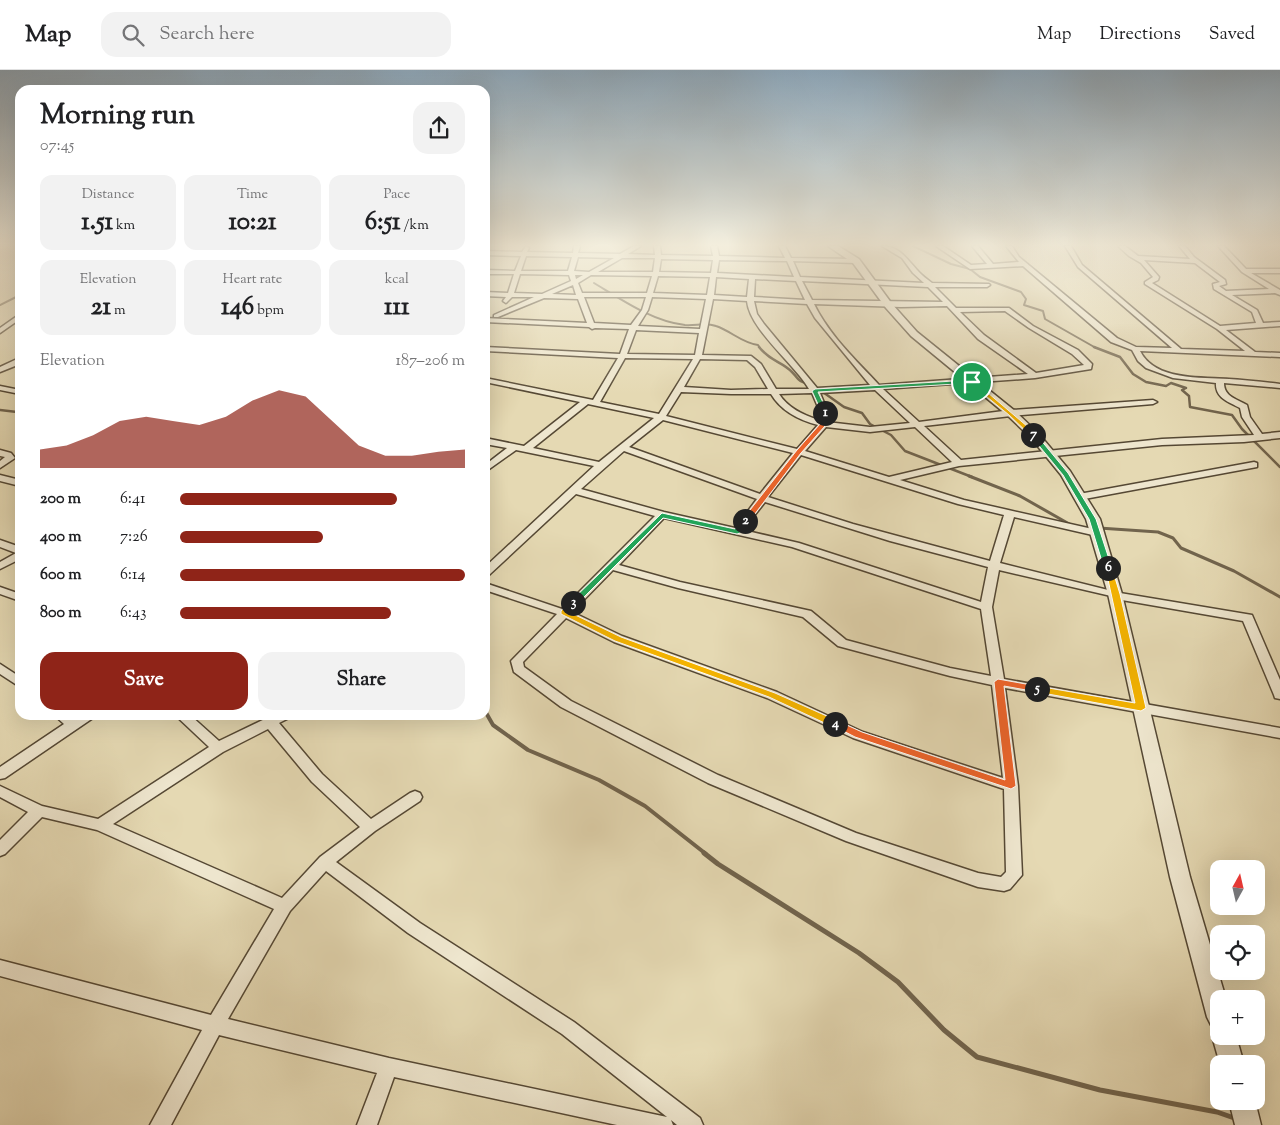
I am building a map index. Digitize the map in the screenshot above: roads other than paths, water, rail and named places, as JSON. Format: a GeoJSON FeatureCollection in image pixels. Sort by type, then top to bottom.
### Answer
{"type":"FeatureCollection","features":[{"type":"Feature","properties":{"kind":"street"},"geometry":{"type":"LineString","coordinates":[[491,319],[510,295]]}},
{"type":"Feature","properties":{"kind":"street"},"geometry":{"type":"LineString","coordinates":[[518,295],[607,295]]}},
{"type":"Feature","properties":{"kind":"street"},"geometry":{"type":"LineString","coordinates":[[526,449],[591,402],[622,356],[633,328],[645,310],[650,295]]}},
{"type":"Feature","properties":{"kind":"street"},"geometry":{"type":"LineString","coordinates":[[675,295],[811,303],[1007,309],[1031,327],[1075,352],[1088,364],[1088,367],[1084,369],[972,382],[815,391],[723,392],[678,389]]}},
{"type":"Feature","properties":{"kind":"street"},"geometry":{"type":"LineString","coordinates":[[737,532],[762,498],[823,424],[825,414],[809,380],[757,320],[750,295]]}},
{"type":"Feature","properties":{"kind":"street"},"geometry":{"type":"LineString","coordinates":[[807,295],[822,324],[876,387],[959,463]]}},
{"type":"Feature","properties":{"kind":"street"},"geometry":{"type":"LineString","coordinates":[[882,295],[889,306],[930,349],[1011,414],[1050,454],[1093,519],[1116,595],[1180,877],[1212,990]]}},
{"type":"Feature","properties":{"kind":"street"},"geometry":{"type":"LineString","coordinates":[[939,295],[981,337],[1036,376]]}},
{"type":"Feature","properties":{"kind":"street"},"geometry":{"type":"LineString","coordinates":[[1061,295],[1114,340],[1135,349],[1280,355]]}},
{"type":"Feature","properties":{"kind":"street"},"geometry":{"type":"LineString","coordinates":[[1114,295],[1178,350]]}},
{"type":"Feature","properties":{"kind":"street"},"geometry":{"type":"LineString","coordinates":[[1168,295],[1219,328],[1253,354]]}},
{"type":"Feature","properties":{"kind":"street"},"geometry":{"type":"LineString","coordinates":[[1229,295],[1255,311],[1260,325]]}},
{"type":"Feature","properties":{"kind":"street"},"geometry":{"type":"LineString","coordinates":[[491,319],[546,296]]}},
{"type":"Feature","properties":{"kind":"street"},"geometry":{"type":"LineString","coordinates":[[580,296],[592,327]]}},
{"type":"Feature","properties":{"kind":"street"},"geometry":{"type":"LineString","coordinates":[[490,568],[601,465],[660,417],[698,356],[710,297]]}},
{"type":"Feature","properties":{"kind":"street"},"geometry":{"type":"LineString","coordinates":[[491,319],[592,327],[704,331]]}},
{"type":"Feature","properties":{"kind":"street"},"geometry":{"type":"LineString","coordinates":[[0,331],[15,320]]}},
{"type":"Feature","properties":{"kind":"street"},"geometry":{"type":"LineString","coordinates":[[1219,328],[1279,324]]}},
{"type":"Feature","properties":{"kind":"street"},"geometry":{"type":"LineString","coordinates":[[490,349],[622,356],[698,356],[753,359],[785,407],[823,424],[872,429],[917,423],[1153,402]]}},
{"type":"Feature","properties":{"kind":"street"},"geometry":{"type":"LineString","coordinates":[[1135,349],[1145,365],[1160,372],[1187,380],[1280,386]]}},
{"type":"Feature","properties":{"kind":"street"},"geometry":{"type":"LineString","coordinates":[[0,370],[15,364]]}},
{"type":"Feature","properties":{"kind":"street"},"geometry":{"type":"LineString","coordinates":[[490,381],[660,417],[799,452],[892,479],[920,490],[961,502],[1097,533]]}},
{"type":"Feature","properties":{"kind":"street"},"geometry":{"type":"LineString","coordinates":[[1220,381],[1220,390],[1223,395],[1244,407],[1246,417],[1257,438]]}},
{"type":"Feature","properties":{"kind":"street"},"geometry":{"type":"LineString","coordinates":[[0,388],[15,391]]}},
{"type":"Feature","properties":{"kind":"street"},"geometry":{"type":"LineString","coordinates":[[892,479],[959,463],[1162,442],[1244,439],[1280,434]]}},
{"type":"Feature","properties":{"kind":"street"},"geometry":{"type":"LineString","coordinates":[[490,443],[601,465]]}},
{"type":"Feature","properties":{"kind":"street"},"geometry":{"type":"LineString","coordinates":[[490,465],[515,447]]}},
{"type":"Feature","properties":{"kind":"street"},"geometry":{"type":"LineString","coordinates":[[623,448],[762,498],[994,566],[1116,595],[1248,618],[1280,695]]}},
{"type":"Feature","properties":{"kind":"street"},"geometry":{"type":"LineString","coordinates":[[0,453],[8,455],[10,458],[0,465]]}},
{"type":"Feature","properties":{"kind":"street"},"geometry":{"type":"LineString","coordinates":[[1079,497],[1254,465]]}},
{"type":"Feature","properties":{"kind":"street"},"geometry":{"type":"LineString","coordinates":[[0,478],[15,482]]}},
{"type":"Feature","properties":{"kind":"street"},"geometry":{"type":"LineString","coordinates":[[574,490],[662,515],[795,545],[986,607]]}},
{"type":"Feature","properties":{"kind":"street"},"geometry":{"type":"LineString","coordinates":[[662,515],[517,660],[518,669],[566,704],[713,779],[851,837],[978,880],[1004,884],[1014,875],[1011,786],[998,682],[986,607],[994,566],[1010,513]]}},
{"type":"Feature","properties":{"kind":"street"},"geometry":{"type":"LineString","coordinates":[[0,544],[15,551]]}},
{"type":"Feature","properties":{"kind":"street"},"geometry":{"type":"LineString","coordinates":[[0,566],[15,556]]}},
{"type":"Feature","properties":{"kind":"street"},"geometry":{"type":"LineString","coordinates":[[611,566],[678,585],[807,614],[819,622],[828,635],[842,643],[950,672],[1280,733]]}},
{"type":"Feature","properties":{"kind":"street"},"geometry":{"type":"LineString","coordinates":[[490,588],[564,612],[618,639],[772,695],[858,735],[1011,786]]}},
{"type":"Feature","properties":{"kind":"street"},"geometry":{"type":"LineString","coordinates":[[0,590],[15,596]]}},
{"type":"Feature","properties":{"kind":"street"},"geometry":{"type":"LineString","coordinates":[[0,668],[15,679]]}},
{"type":"Feature","properties":{"kind":"street"},"geometry":{"type":"LineString","coordinates":[[68,720],[73,724]]}},
{"type":"Feature","properties":{"kind":"street"},"geometry":{"type":"LineString","coordinates":[[0,774],[80,720]]}},
{"type":"Feature","properties":{"kind":"street"},"geometry":{"type":"LineString","coordinates":[[187,720],[218,748]]}},
{"type":"Feature","properties":{"kind":"street"},"geometry":{"type":"LineString","coordinates":[[100,825],[218,748],[276,720]]}},
{"type":"Feature","properties":{"kind":"street"},"geometry":{"type":"LineString","coordinates":[[271,723],[301,762],[341,804],[370,827]]}},
{"type":"Feature","properties":{"kind":"street"},"geometry":{"type":"LineString","coordinates":[[0,791],[39,811],[100,825],[284,906]]}},
{"type":"Feature","properties":{"kind":"street"},"geometry":{"type":"LineString","coordinates":[[160,1125],[284,906],[325,862],[370,827],[414,797]]}},
{"type":"Feature","properties":{"kind":"street"},"geometry":{"type":"LineString","coordinates":[[0,850],[39,811]]}},
{"type":"Feature","properties":{"kind":"street"},"geometry":{"type":"LineString","coordinates":[[325,862],[414,928],[568,1028],[693,1125]]}},
{"type":"Feature","properties":{"kind":"street"},"geometry":{"type":"LineString","coordinates":[[0,968],[215,1025],[389,1067],[664,1125]]}},
{"type":"Feature","properties":{"kind":"street"},"geometry":{"type":"LineString","coordinates":[[367,1125],[389,1067]]}},
{"type":"Feature","properties":{"kind":"waterway"},"geometry":{"type":"LineString","coordinates":[[614,295],[661,319],[685,325],[708,324],[716,326],[747,342],[758,345],[760,348]]}},
{"type":"Feature","properties":{"kind":"waterway"},"geometry":{"type":"LineString","coordinates":[[1023,295],[1026,299],[1024,305],[1043,311],[1045,319],[1095,347]]}},
{"type":"Feature","properties":{"kind":"waterway"},"geometry":{"type":"LineString","coordinates":[[0,305],[15,298]]}},
{"type":"Feature","properties":{"kind":"waterway"},"geometry":{"type":"LineString","coordinates":[[1095,347],[1120,357],[1133,374],[1146,382],[1166,386],[1171,383],[1186,388],[1182,390],[1189,396],[1190,407],[1232,415],[1242,429],[1280,467]]}},
{"type":"Feature","properties":{"kind":"waterway"},"geometry":{"type":"LineString","coordinates":[[760,348],[768,356],[788,368],[800,381],[808,384]]}},
{"type":"Feature","properties":{"kind":"waterway"},"geometry":{"type":"LineString","coordinates":[[820,390],[844,407],[862,413],[870,424],[891,435],[905,451],[972,477]]}},
{"type":"Feature","properties":{"kind":"waterway"},"geometry":{"type":"LineString","coordinates":[[0,410],[15,412]]}},
{"type":"Feature","properties":{"kind":"waterway"},"geometry":{"type":"LineString","coordinates":[[969,476],[1020,496],[1071,525]]}},
{"type":"Feature","properties":{"kind":"waterway"},"geometry":{"type":"LineString","coordinates":[[1099,528],[1158,532],[1173,538],[1181,548],[1234,571],[1280,597]]}},
{"type":"Feature","properties":{"kind":"waterway"},"geometry":{"type":"LineString","coordinates":[[490,720],[493,725],[528,750],[599,780],[645,806],[706,854]]}},
{"type":"Feature","properties":{"kind":"waterway"},"geometry":{"type":"LineString","coordinates":[[704,853],[718,864],[859,953],[898,982],[944,1030],[977,1057],[1100,1090],[1217,1112],[1237,1119]]}}]}
